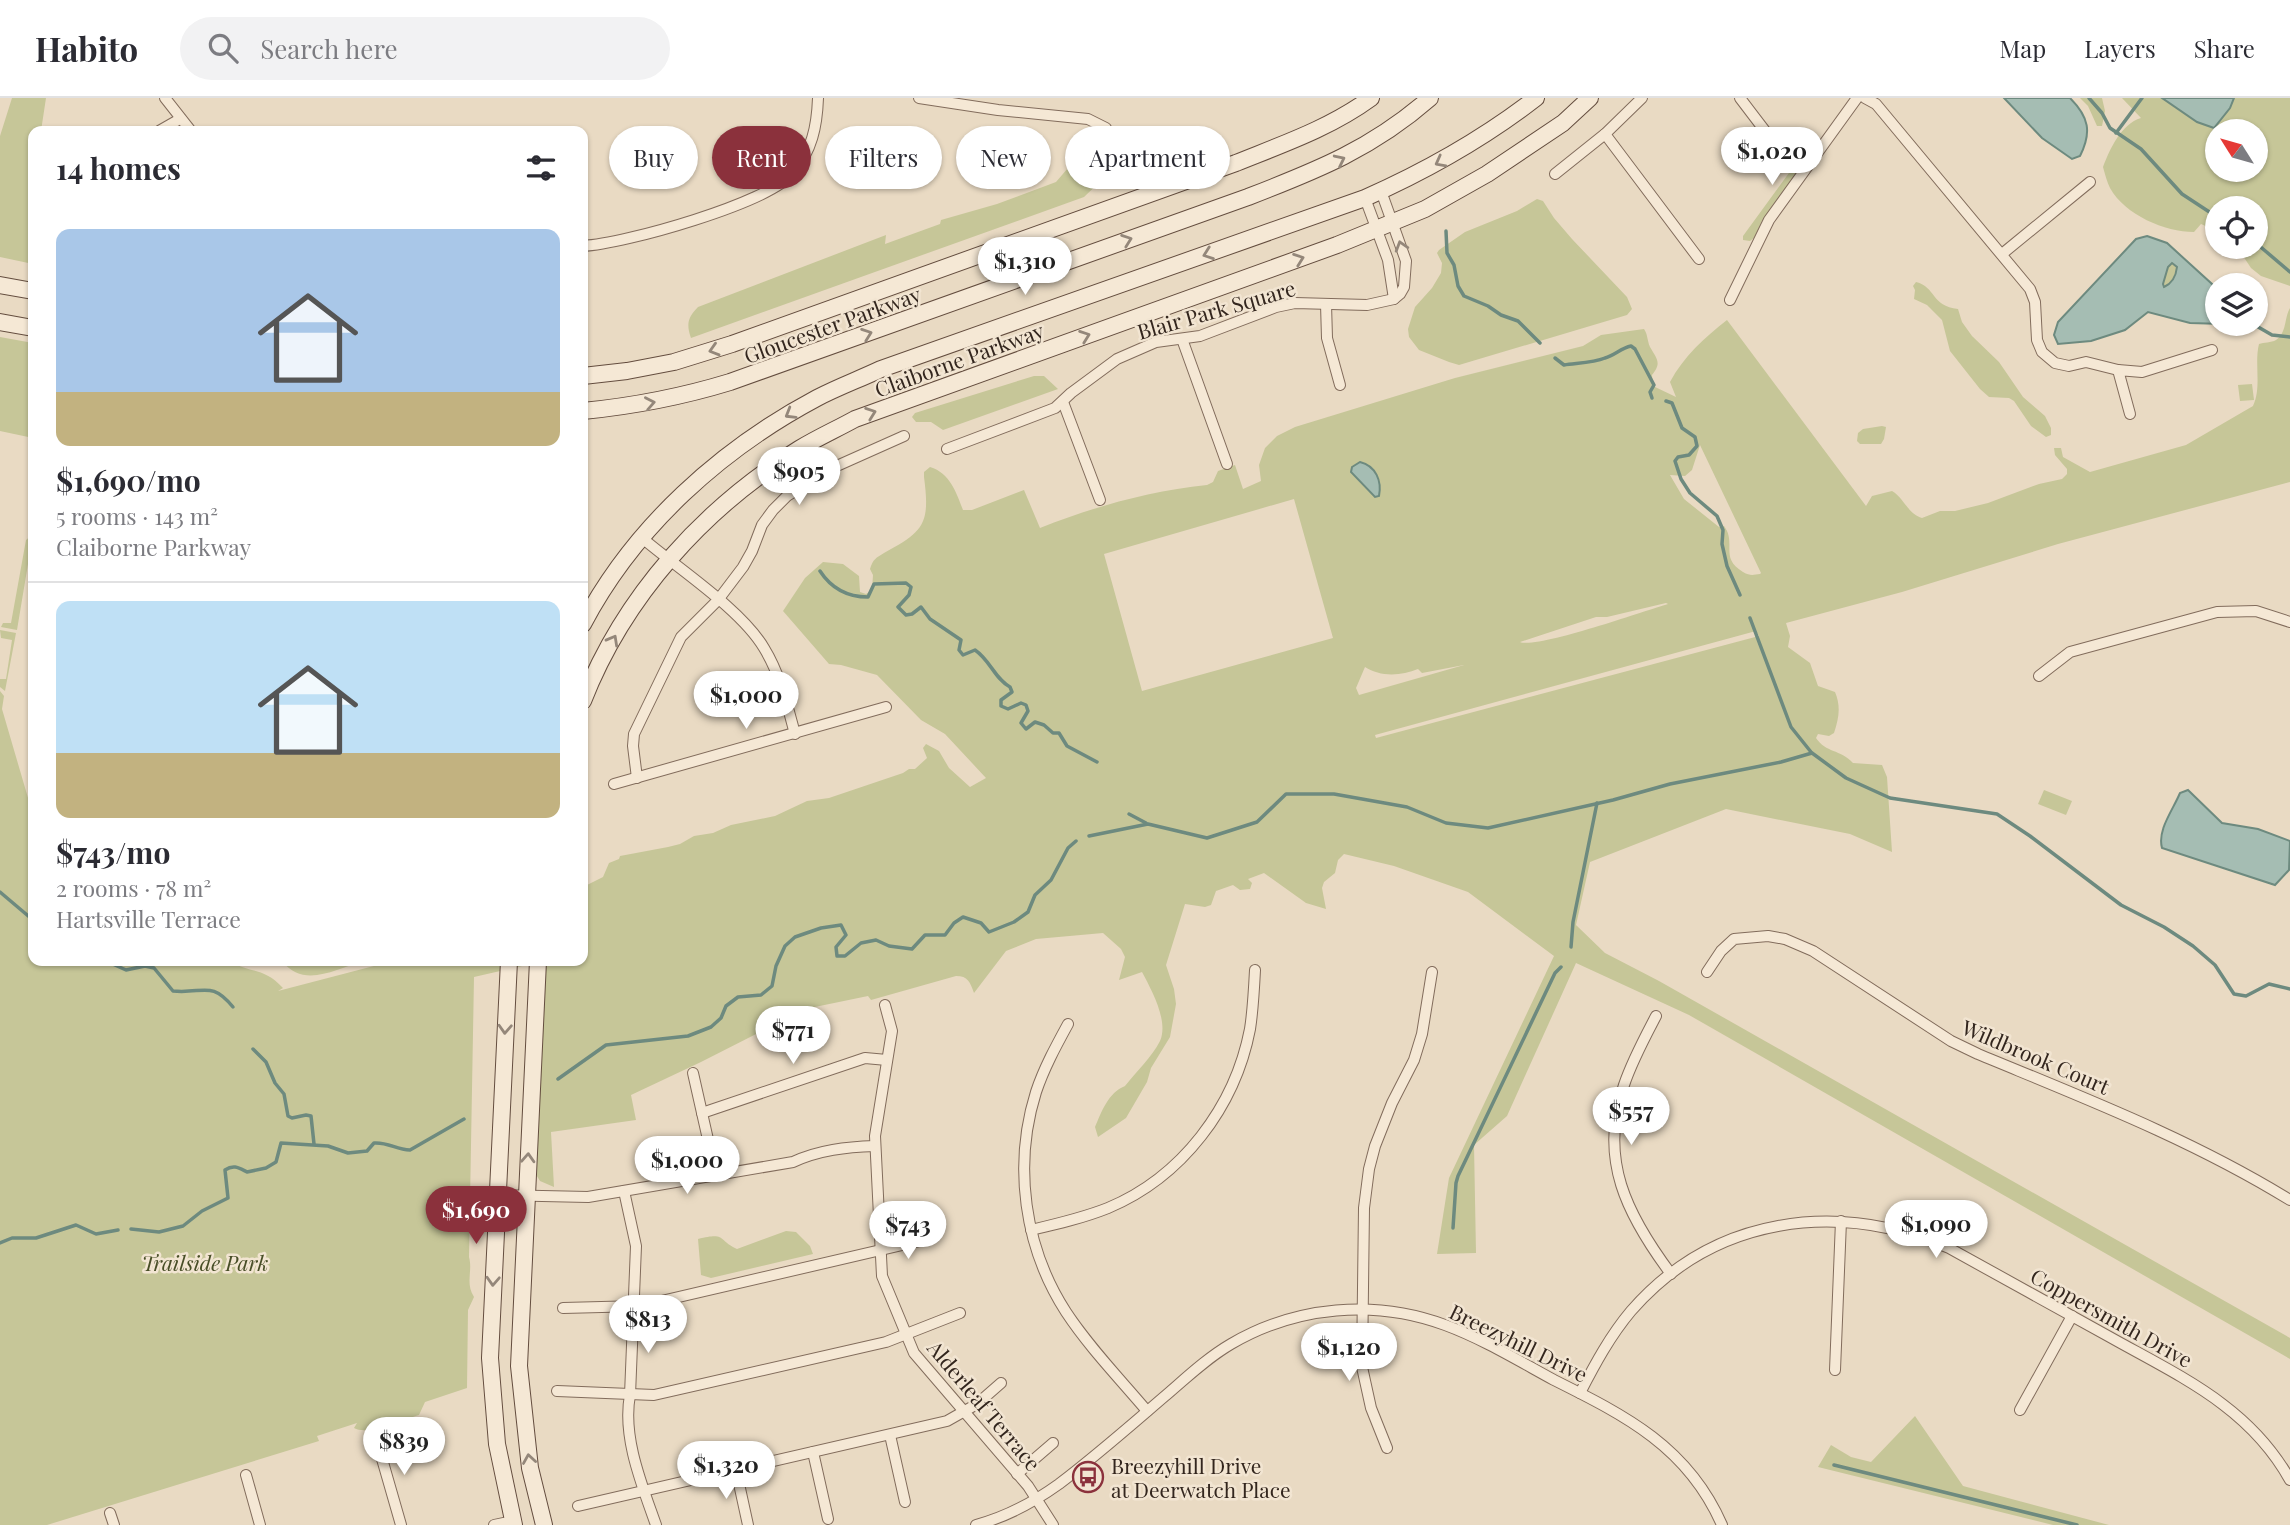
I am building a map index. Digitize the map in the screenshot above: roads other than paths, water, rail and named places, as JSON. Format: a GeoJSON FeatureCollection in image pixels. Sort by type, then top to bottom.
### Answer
{"type":"FeatureCollection","features":[{"type":"Feature","properties":{"kind":"main road","name":"Gloucester Parkway"},"geometry":{"type":"LineString","coordinates":[[588,375],[674,362],[732,344],[1236,163],[1308,135],[1371,98]]}},
{"type":"Feature","properties":{"kind":"main road","name":"Gloucester Parkway"},"geometry":{"type":"LineString","coordinates":[[588,411],[631,407],[680,397],[730,382],[1248,197],[1352,154],[1430,98]]}},
{"type":"Feature","properties":{"kind":"main road","name":"Claiborne Parkway"},"geometry":{"type":"LineString","coordinates":[[588,615],[607,582],[641,537],[715,464],[762,430],[818,397],[881,369],[1365,198],[1455,154],[1499,127],[1536,98]]}},
{"type":"Feature","properties":{"kind":"main road","name":"Claiborne Parkway"},"geometry":{"type":"LineString","coordinates":[[588,691],[616,634],[668,560],[742,488],[799,448],[855,419],[1337,245],[1425,209],[1487,174],[1563,123],[1590,98]]}},
{"type":"Feature","properties":{"kind":"main road"},"geometry":{"type":"LineString","coordinates":[[0,285],[28,290]]}},
{"type":"Feature","properties":{"kind":"main road"},"geometry":{"type":"LineString","coordinates":[[0,322],[28,327]]}},
{"type":"Feature","properties":{"kind":"main road"},"geometry":{"type":"LineString","coordinates":[[509,966],[491,1371],[497,1444],[514,1523]]}},
{"type":"Feature","properties":{"kind":"main road"},"geometry":{"type":"LineString","coordinates":[[538,966],[519,1366],[530,1468],[544,1525]]}},
{"type":"Feature","properties":{"kind":"street"},"geometry":{"type":"LineString","coordinates":[[165,98],[186,126]]}},
{"type":"Feature","properties":{"kind":"street"},"geometry":{"type":"LineString","coordinates":[[588,245],[648,235],[740,203],[779,186],[793,173],[809,147],[817,125],[818,98]]}},
{"type":"Feature","properties":{"kind":"street"},"geometry":{"type":"LineString","coordinates":[[919,98],[998,110],[1088,119],[1102,126]]}},
{"type":"Feature","properties":{"kind":"street"},"geometry":{"type":"LineString","coordinates":[[1555,174],[1605,134],[1642,98]]}},
{"type":"Feature","properties":{"kind":"street"},"geometry":{"type":"LineString","coordinates":[[1740,98],[1775,144]]}},
{"type":"Feature","properties":{"kind":"street"},"geometry":{"type":"LineString","coordinates":[[1730,300],[1769,220],[1857,98]]}},
{"type":"Feature","properties":{"kind":"street"},"geometry":{"type":"LineString","coordinates":[[1865,98],[1877,104],[2030,289],[2035,302],[2038,340],[2042,352],[2055,363],[2069,366],[2086,362],[2118,370],[2142,372],[2213,350]]}},
{"type":"Feature","properties":{"kind":"street"},"geometry":{"type":"LineString","coordinates":[[168,126],[180,119]]}},
{"type":"Feature","properties":{"kind":"street"},"geometry":{"type":"LineString","coordinates":[[1605,134],[1699,259]]}},
{"type":"Feature","properties":{"kind":"street"},"geometry":{"type":"LineString","coordinates":[[2002,254],[2091,182]]}},
{"type":"Feature","properties":{"kind":"street"},"geometry":{"type":"LineString","coordinates":[[1381,191],[1406,261],[1406,278],[1400,294],[1394,299]]}},
{"type":"Feature","properties":{"kind":"street"},"geometry":{"type":"LineString","coordinates":[[1365,198],[1392,274],[1394,299]]}},
{"type":"Feature","properties":{"kind":"street","name":"Blair Park Square"},"geometry":{"type":"LineString","coordinates":[[947,449],[1055,408],[1117,359],[1156,342],[1200,335],[1276,307],[1295,303],[1367,305],[1394,299]]}},
{"type":"Feature","properties":{"kind":"street"},"geometry":{"type":"LineString","coordinates":[[1326,304],[1327,338],[1340,385]]}},
{"type":"Feature","properties":{"kind":"street"},"geometry":{"type":"LineString","coordinates":[[1182,339],[1227,464]]}},
{"type":"Feature","properties":{"kind":"street"},"geometry":{"type":"LineString","coordinates":[[2118,370],[2130,414]]}},
{"type":"Feature","properties":{"kind":"street"},"geometry":{"type":"LineString","coordinates":[[1063,402],[1100,500]]}},
{"type":"Feature","properties":{"kind":"street"},"geometry":{"type":"LineString","coordinates":[[637,778],[634,734],[681,638],[719,600],[743,567],[762,525],[787,496],[830,470],[904,436]]}},
{"type":"Feature","properties":{"kind":"street"},"geometry":{"type":"LineString","coordinates":[[641,537],[738,615],[764,646],[778,674],[795,734]]}},
{"type":"Feature","properties":{"kind":"street"},"geometry":{"type":"LineString","coordinates":[[2039,676],[2070,652],[2217,611],[2256,611],[2290,622]]}},
{"type":"Feature","properties":{"kind":"street"},"geometry":{"type":"LineString","coordinates":[[614,784],[886,707]]}},
{"type":"Feature","properties":{"kind":"street","name":"Wildbrook Court"},"geometry":{"type":"LineString","coordinates":[[1707,972],[1721,951],[1734,939],[1768,936],[1801,945],[1951,1041],[2155,1127],[2219,1159],[2290,1200]]}},
{"type":"Feature","properties":{"kind":"street"},"geometry":{"type":"LineString","coordinates":[[1031,1230],[1110,1207],[1152,1184],[1190,1149],[1208,1128],[1234,1080],[1250,1029],[1255,970]]}},
{"type":"Feature","properties":{"kind":"street"},"geometry":{"type":"LineString","coordinates":[[1387,1448],[1371,1408],[1364,1381],[1361,1352],[1364,1208],[1369,1169],[1383,1123],[1409,1072],[1418,1047],[1425,1021],[1432,972]]}},
{"type":"Feature","properties":{"kind":"street","name":"Alderleaf Terrace"},"geometry":{"type":"LineString","coordinates":[[885,1005],[892,1031],[875,1146],[883,1276],[917,1357],[1038,1499],[1053,1525]]}},
{"type":"Feature","properties":{"kind":"street"},"geometry":{"type":"LineString","coordinates":[[1656,1016],[1630,1066],[1623,1087],[1615,1130],[1616,1165],[1632,1216],[1644,1238],[1671,1274]]}},
{"type":"Feature","properties":{"kind":"street"},"geometry":{"type":"LineString","coordinates":[[1068,1024],[1044,1070],[1029,1120],[1024,1175],[1031,1230],[1044,1272],[1065,1311],[1147,1411]]}},
{"type":"Feature","properties":{"kind":"street"},"geometry":{"type":"LineString","coordinates":[[702,1114],[864,1058],[887,1060]]}},
{"type":"Feature","properties":{"kind":"street"},"geometry":{"type":"LineString","coordinates":[[693,1073],[716,1175]]}},
{"type":"Feature","properties":{"kind":"street"},"geometry":{"type":"LineString","coordinates":[[497,1195],[588,1197],[793,1162],[811,1154],[848,1147],[875,1146]]}},
{"type":"Feature","properties":{"kind":"street"},"geometry":{"type":"LineString","coordinates":[[624,1191],[636,1246],[630,1395],[626,1413],[644,1491],[656,1525]]}},
{"type":"Feature","properties":{"kind":"street"},"geometry":{"type":"LineString","coordinates":[[1835,1370],[1841,1221]]}},
{"type":"Feature","properties":{"kind":"street","name":"Coppersmith Drive"},"geometry":{"type":"LineString","coordinates":[[1580,1393],[1619,1325],[1643,1298],[1671,1274],[1703,1254],[1737,1237],[1780,1225],[1841,1221],[1871,1224],[1923,1237],[1948,1248],[2208,1392],[2230,1408],[2269,1447],[2290,1480]]}},
{"type":"Feature","properties":{"kind":"street"},"geometry":{"type":"LineString","coordinates":[[563,1308],[634,1307],[928,1239]]}},
{"type":"Feature","properties":{"kind":"street","name":"Breezyhill Drive"},"geometry":{"type":"LineString","coordinates":[[976,1525],[1006,1515],[1038,1499],[1081,1468],[1210,1358],[1252,1333],[1306,1314],[1362,1309],[1403,1313],[1446,1325],[1625,1416],[1668,1449],[1704,1491],[1722,1525]]}},
{"type":"Feature","properties":{"kind":"street"},"geometry":{"type":"LineString","coordinates":[[558,1391],[654,1395],[886,1342],[960,1312]]}},
{"type":"Feature","properties":{"kind":"street"},"geometry":{"type":"LineString","coordinates":[[2020,1410],[2072,1316]]}},
{"type":"Feature","properties":{"kind":"street"},"geometry":{"type":"LineString","coordinates":[[578,1506],[947,1421],[964,1412],[1001,1383]]}},
{"type":"Feature","properties":{"kind":"street"},"geometry":{"type":"LineString","coordinates":[[890,1435],[905,1502]]}},
{"type":"Feature","properties":{"kind":"street"},"geometry":{"type":"LineString","coordinates":[[376,1438],[401,1525]]}},
{"type":"Feature","properties":{"kind":"street"},"geometry":{"type":"LineString","coordinates":[[1017,1474],[1053,1443]]}},
{"type":"Feature","properties":{"kind":"street"},"geometry":{"type":"LineString","coordinates":[[813,1452],[828,1519]]}},
{"type":"Feature","properties":{"kind":"street"},"geometry":{"type":"LineString","coordinates":[[736,1470],[748,1525]]}},
{"type":"Feature","properties":{"kind":"street"},"geometry":{"type":"LineString","coordinates":[[246,1475],[260,1525]]}},
{"type":"Feature","properties":{"kind":"street"},"geometry":{"type":"LineString","coordinates":[[494,1525],[514,1523]]}},
{"type":"Feature","properties":{"kind":"waterway"},"geometry":{"type":"LineString","coordinates":[[2089,98],[2110,128],[2141,149],[2182,194],[2205,209]]}},
{"type":"Feature","properties":{"kind":"waterway"},"geometry":{"type":"LineString","coordinates":[[2116,133],[2142,98]]}},
{"type":"Feature","properties":{"kind":"waterway"},"geometry":{"type":"LineString","coordinates":[[1446,231],[1447,253],[1464,296],[1518,321],[1540,343]]}},
{"type":"Feature","properties":{"kind":"waterway"},"geometry":{"type":"LineString","coordinates":[[2268,253],[2290,272]]}},
{"type":"Feature","properties":{"kind":"waterway"},"geometry":{"type":"LineString","coordinates":[[2268,333],[2290,337]]}},
{"type":"Feature","properties":{"kind":"waterway"},"geometry":{"type":"LineString","coordinates":[[1555,358],[1564,365],[1590,362],[1609,357],[1631,346],[1654,385],[1650,392],[1652,398]]}},
{"type":"Feature","properties":{"kind":"waterway"},"geometry":{"type":"LineString","coordinates":[[1666,401],[1672,403],[1682,428],[1695,437],[1697,446],[1689,455],[1678,457],[1675,461],[1681,479],[1690,493],[1717,516],[1723,530],[1722,544],[1727,566],[1740,595]]}},
{"type":"Feature","properties":{"kind":"waterway"},"geometry":{"type":"LineString","coordinates":[[820,571],[835,587],[861,597],[868,597],[874,584],[906,583],[911,587],[909,595],[898,607],[906,615],[921,607],[930,619],[961,640],[959,650],[963,655],[975,650],[980,654],[1010,687],[1012,692],[1001,700],[1001,706],[1008,709],[1021,703],[1026,705],[1028,711],[1021,723],[1026,729],[1035,722],[1044,725],[1053,733],[1059,733],[1067,746],[1097,762]]}},
{"type":"Feature","properties":{"kind":"waterway"},"geometry":{"type":"LineString","coordinates":[[1750,618],[1791,727],[1811,752]]}},
{"type":"Feature","properties":{"kind":"waterway"},"geometry":{"type":"LineString","coordinates":[[1089,836],[1148,824],[1207,838],[1257,822],[1286,794],[1334,794],[1407,807],[1446,823],[1488,828],[1812,753],[1846,778],[1890,798],[1997,814],[2121,905],[2164,927],[2193,946],[2215,965],[2234,994],[2246,996],[2269,984],[2290,989]]}},
{"type":"Feature","properties":{"kind":"waterway"},"geometry":{"type":"LineString","coordinates":[[1571,947],[1573,922],[1597,803]]}},
{"type":"Feature","properties":{"kind":"waterway"},"geometry":{"type":"LineString","coordinates":[[1129,814],[1146,823]]}},
{"type":"Feature","properties":{"kind":"waterway"},"geometry":{"type":"LineString","coordinates":[[558,1079],[606,1045],[688,1036],[711,1027],[721,1018],[726,1006],[738,997],[761,995],[772,986],[776,966],[785,946],[795,937],[821,928],[841,925],[846,935],[836,947],[837,956],[845,956],[861,943],[876,940],[889,946],[912,949],[925,935],[945,935],[954,923],[963,917],[981,923],[989,932],[1014,922],[1028,912],[1035,895],[1051,880],[1068,848],[1076,841]]}},
{"type":"Feature","properties":{"kind":"waterway"},"geometry":{"type":"LineString","coordinates":[[0,892],[28,916]]}},
{"type":"Feature","properties":{"kind":"waterway"},"geometry":{"type":"LineString","coordinates":[[117,966],[126,970],[145,966]]}},
{"type":"Feature","properties":{"kind":"waterway"},"geometry":{"type":"LineString","coordinates":[[145,966],[154,968],[173,991],[213,991],[233,1007]]}},
{"type":"Feature","properties":{"kind":"waterway"},"geometry":{"type":"LineString","coordinates":[[1453,1228],[1458,1176],[1555,973],[1561,967]]}},
{"type":"Feature","properties":{"kind":"waterway"},"geometry":{"type":"LineString","coordinates":[[253,1049],[266,1062],[275,1083],[284,1094],[288,1116],[311,1116],[314,1144]]}},
{"type":"Feature","properties":{"kind":"waterway"},"geometry":{"type":"LineString","coordinates":[[131,1229],[159,1232],[183,1226],[202,1211],[228,1198],[225,1170],[234,1167],[247,1172],[266,1168],[276,1162],[281,1143],[328,1146],[348,1153],[367,1151],[374,1143],[410,1150],[464,1119]]}},
{"type":"Feature","properties":{"kind":"waterway"},"geometry":{"type":"LineString","coordinates":[[0,1243],[12,1238],[36,1238],[76,1225],[96,1234],[118,1230]]}},
{"type":"Feature","properties":{"kind":"waterway"},"geometry":{"type":"LineString","coordinates":[[1834,1465],[2077,1525]]}},
{"type":"Feature","properties":{"kind":"place","name":"Breezyhill Drive at Deerwatch Place"},"geometry":{"type":"Point","coordinates":[1088,1477]}},
{"type":"Feature","properties":{"kind":"park label","name":"Trailside Park"},"geometry":{"type":"Point","coordinates":[205,1262]}}]}
